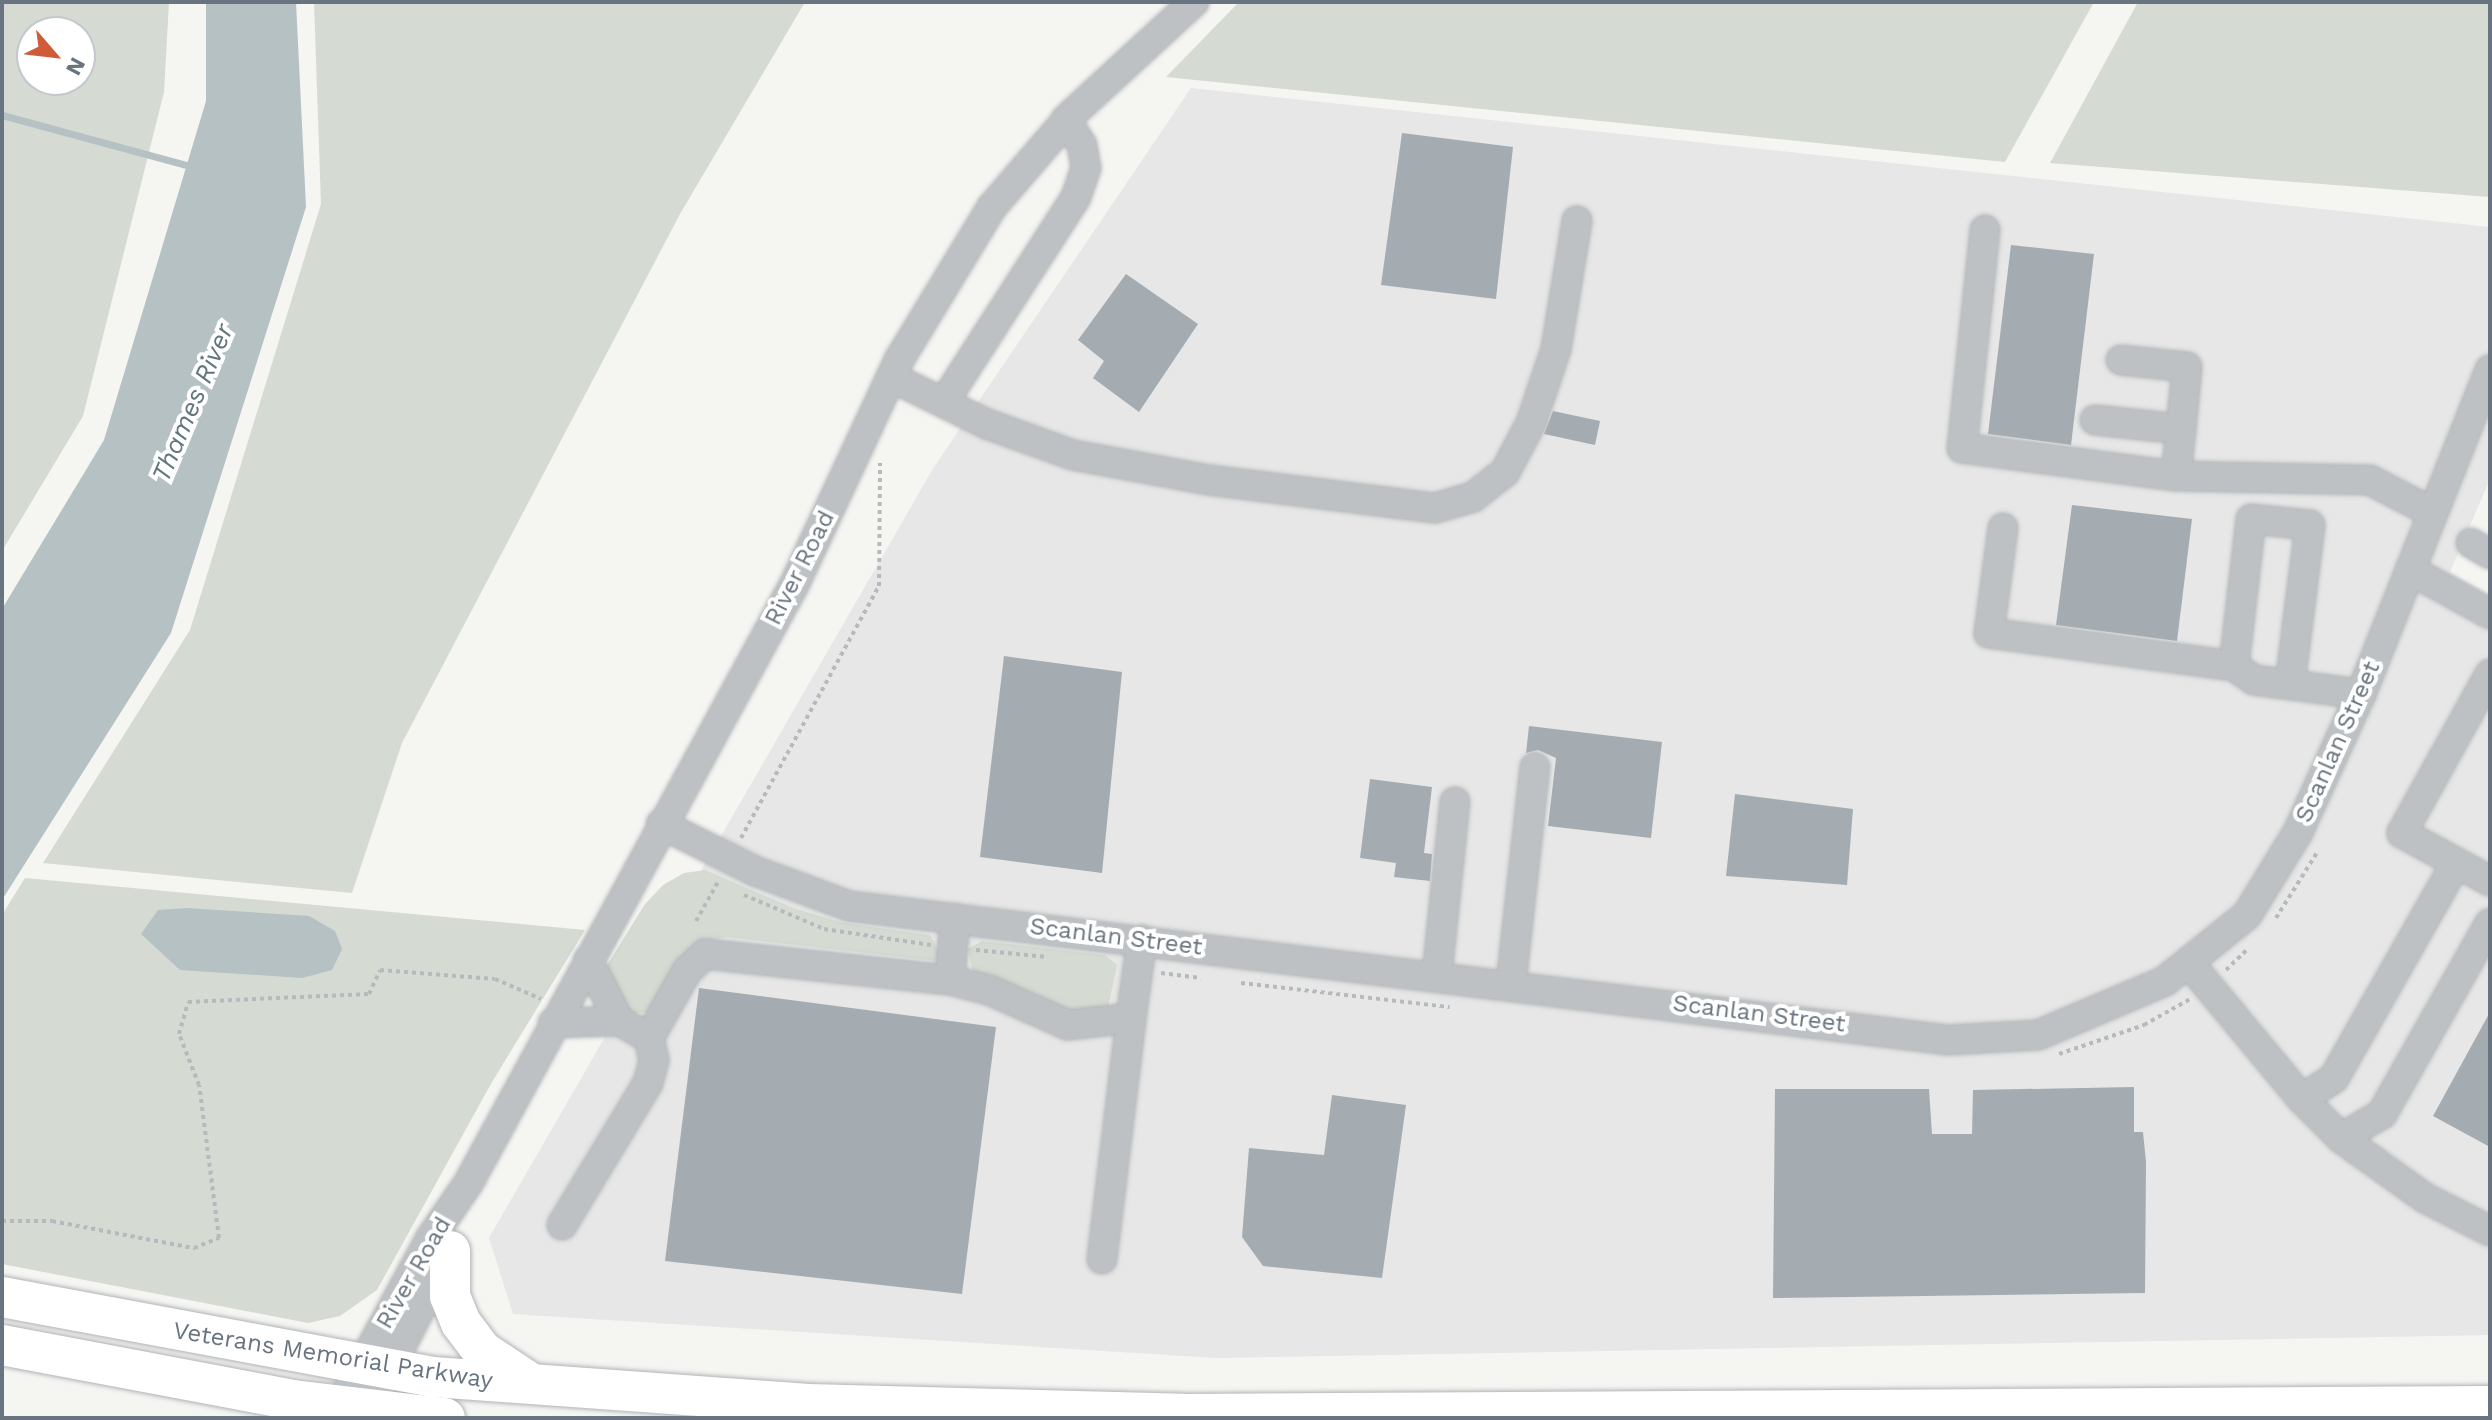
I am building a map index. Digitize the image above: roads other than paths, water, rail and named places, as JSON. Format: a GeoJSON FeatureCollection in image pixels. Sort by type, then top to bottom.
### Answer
{"type":"FeatureCollection","features":[{"type":"Feature","properties":{"kind":"highway"},"geometry":{"type":"LineString","coordinates":[[450,1251],[450,1296],[461,1323],[482,1351],[536,1386]]}},
{"type":"Feature","properties":{"kind":"highway","name":"Veterans Memorial Parkway"},"geometry":{"type":"LineString","coordinates":[[2,1297],[374,1367],[536,1386],[808,1404],[1183,1414],[2490,1406]]}},
{"type":"Feature","properties":{"kind":"highway","name":"Veterans Memorial Parkway"},"geometry":{"type":"LineString","coordinates":[[2,1345],[350,1413],[445,1418]]}},
{"type":"Feature","properties":{"kind":"street","name":"River Road"},"geometry":{"type":"LineString","coordinates":[[350,1413],[557,1016],[795,583],[891,377],[992,207],[1066,120],[1194,2]]}},
{"type":"Feature","properties":{"kind":"street"},"geometry":{"type":"LineString","coordinates":[[944,402],[1076,197],[1086,168],[1082,145],[1066,120]]}},
{"type":"Feature","properties":{"kind":"street"},"geometry":{"type":"LineString","coordinates":[[891,377],[987,424],[1073,455],[1209,480],[1435,508],[1473,497],[1505,472],[1531,423],[1556,349],[1577,221]]}},
{"type":"Feature","properties":{"kind":"street"},"geometry":{"type":"LineString","coordinates":[[1985,230],[1962,448],[2176,476],[2370,480],[2433,513]]}},
{"type":"Feature","properties":{"kind":"street"},"geometry":{"type":"LineString","coordinates":[[2121,360],[2187,367],[2176,476]]}},
{"type":"Feature","properties":{"kind":"street","name":"Scanlan Street"},"geometry":{"type":"LineString","coordinates":[[661,824],[801,891],[849,906],[1511,984],[1949,1040],[2038,1035],[2122,1002],[2189,963],[2247,915],[2298,832],[2361,694],[2490,370]]}},
{"type":"Feature","properties":{"kind":"street"},"geometry":{"type":"LineString","coordinates":[[2095,420],[2181,429]]}},
{"type":"Feature","properties":{"kind":"street"},"geometry":{"type":"LineString","coordinates":[[2234,666],[2251,519],[2310,525],[2290,684]]}},
{"type":"Feature","properties":{"kind":"street"},"geometry":{"type":"LineString","coordinates":[[2003,528],[1989,633],[2234,666],[2254,680],[2361,694]]}},
{"type":"Feature","properties":{"kind":"street"},"geometry":{"type":"LineString","coordinates":[[2410,570],[2490,614]]}},
{"type":"Feature","properties":{"kind":"street"},"geometry":{"type":"LineString","coordinates":[[2490,674],[2402,833],[2490,881]]}},
{"type":"Feature","properties":{"kind":"street"},"geometry":{"type":"LineString","coordinates":[[1511,984],[1535,767]]}},
{"type":"Feature","properties":{"kind":"street"},"geometry":{"type":"LineString","coordinates":[[1437,975],[1455,802]]}},
{"type":"Feature","properties":{"kind":"street"},"geometry":{"type":"LineString","coordinates":[[2302,1099],[2334,1078],[2456,863]]}},
{"type":"Feature","properties":{"kind":"street"},"geometry":{"type":"LineString","coordinates":[[950,980],[955,918]]}},
{"type":"Feature","properties":{"kind":"street"},"geometry":{"type":"LineString","coordinates":[[2341,1138],[2382,1114],[2490,923]]}},
{"type":"Feature","properties":{"kind":"street"},"geometry":{"type":"LineString","coordinates":[[1102,1259],[1142,940]]}},
{"type":"Feature","properties":{"kind":"street"},"geometry":{"type":"LineString","coordinates":[[562,1225],[648,1083],[654,1060],[649,1038],[687,971],[705,954],[950,980],[989,990],[1068,1025],[1131,1018]]}},
{"type":"Feature","properties":{"kind":"street"},"geometry":{"type":"LineString","coordinates":[[588,960],[619,1021]]}},
{"type":"Feature","properties":{"kind":"street"},"geometry":{"type":"LineString","coordinates":[[2189,963],[2302,1099],[2341,1138],[2425,1198],[2490,1231]]}},
{"type":"Feature","properties":{"kind":"street"},"geometry":{"type":"LineString","coordinates":[[557,1016],[619,1021],[649,1038]]}},
{"type":"Feature","properties":{"kind":"street","name":"River Road"},"geometry":{"type":"LineString","coordinates":[[374,1367],[450,1251],[469,1182]]}},
{"type":"Feature","properties":{"kind":"water","name":"Thames River"},"geometry":{"type":"Polygon","coordinates":[[[206,2],[296,2],[306,207],[171,633],[2,900],[2,609],[104,440],[206,101],[206,2]]]}},
{"type":"Feature","properties":{"kind":"water"},"geometry":{"type":"Polygon","coordinates":[[[187,908],[309,916],[335,931],[342,949],[332,970],[302,978],[180,970],[141,934],[158,910],[187,908]]]}},
{"type":"Feature","properties":{"kind":"waterway"},"geometry":{"type":"LineString","coordinates":[[2,115],[193,167]]}}]}
